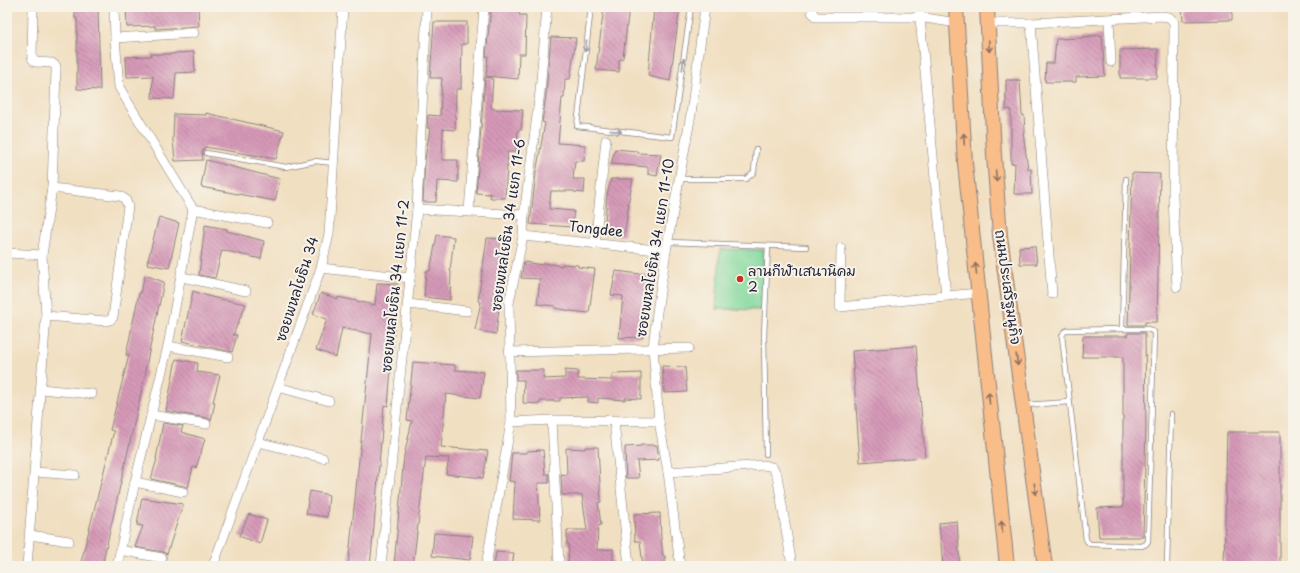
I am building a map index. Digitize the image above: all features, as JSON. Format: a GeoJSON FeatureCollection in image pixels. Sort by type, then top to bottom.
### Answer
{"type":"FeatureCollection","features":[{"type":"Feature","properties":{"kind":"main road","name":"ถนนประเสริฐมนูกิจ"},"geometry":{"type":"LineString","coordinates":[[956,7],[965,163],[1007,566]]}},
{"type":"Feature","properties":{"kind":"main road","name":"ถนนประเสริฐมนูกิจ"},"geometry":{"type":"LineString","coordinates":[[987,7],[994,155],[1000,236],[1045,566]]}},
{"type":"Feature","properties":{"kind":"street"},"geometry":{"type":"LineString","coordinates":[[27,566],[46,316],[42,255],[52,188],[56,71],[56,66],[52,62],[35,62],[32,58],[33,7]]}},
{"type":"Feature","properties":{"kind":"street"},"geometry":{"type":"LineString","coordinates":[[114,7],[115,38],[120,87],[128,104],[193,209],[182,277],[168,346],[135,482],[117,566]]}},
{"type":"Feature","properties":{"kind":"street","name":"ซอยพหลโยธิน 34"},"geometry":{"type":"LineString","coordinates":[[213,566],[321,268],[329,234],[343,7]]}},
{"type":"Feature","properties":{"kind":"street","name":"ซอยพหลโยธิน 34 แยก 11-2"},"geometry":{"type":"LineString","coordinates":[[381,566],[417,208],[427,7]]}},
{"type":"Feature","properties":{"kind":"street"},"geometry":{"type":"LineString","coordinates":[[469,211],[484,7]]}},
{"type":"Feature","properties":{"kind":"street","name":"ซอยพหลโยธิน 34 แยก 11-6"},"geometry":{"type":"LineString","coordinates":[[486,566],[512,422],[509,352],[509,303],[523,236],[524,215],[540,92],[547,7]]}},
{"type":"Feature","properties":{"kind":"street","name":"ซอยพหลโยธิน 34 แยก 11-10"},"geometry":{"type":"LineString","coordinates":[[680,566],[668,472],[659,421],[653,348],[666,251],[669,242],[691,114],[705,7]]}},
{"type":"Feature","properties":{"kind":"street"},"geometry":{"type":"LineString","coordinates":[[812,7],[812,12],[816,17],[919,17],[957,23]]}},
{"type":"Feature","properties":{"kind":"street"},"geometry":{"type":"LineString","coordinates":[[919,7],[946,296]]}},
{"type":"Feature","properties":{"kind":"street"},"geometry":{"type":"LineString","coordinates":[[987,23],[1031,23],[1162,16],[1169,17],[1174,22],[1173,197],[1177,287]]}},
{"type":"Feature","properties":{"kind":"street"},"geometry":{"type":"LineString","coordinates":[[1109,19],[1111,62]]}},
{"type":"Feature","properties":{"kind":"street"},"geometry":{"type":"LineString","coordinates":[[1031,23],[1052,294]]}},
{"type":"Feature","properties":{"kind":"street"},"geometry":{"type":"LineString","coordinates":[[115,38],[194,33]]}},
{"type":"Feature","properties":{"kind":"street"},"geometry":{"type":"LineString","coordinates":[[596,244],[606,140]]}},
{"type":"Feature","properties":{"kind":"street"},"geometry":{"type":"LineString","coordinates":[[46,316],[106,321],[113,317],[128,206],[126,199],[120,196],[52,188]]}},
{"type":"Feature","properties":{"kind":"street"},"geometry":{"type":"LineString","coordinates":[[417,208],[524,215]]}},
{"type":"Feature","properties":{"kind":"street"},"geometry":{"type":"LineString","coordinates":[[193,209],[267,223]]}},
{"type":"Feature","properties":{"kind":"street","name":"Tongdee"},"geometry":{"type":"LineString","coordinates":[[523,236],[666,251]]}},
{"type":"Feature","properties":{"kind":"street"},"geometry":{"type":"LineString","coordinates":[[841,248],[840,307],[979,293]]}},
{"type":"Feature","properties":{"kind":"street"},"geometry":{"type":"LineString","coordinates":[[7,253],[42,255]]}},
{"type":"Feature","properties":{"kind":"street"},"geometry":{"type":"LineString","coordinates":[[321,268],[410,278]]}},
{"type":"Feature","properties":{"kind":"street"},"geometry":{"type":"LineString","coordinates":[[182,277],[246,291]]}},
{"type":"Feature","properties":{"kind":"street"},"geometry":{"type":"LineString","coordinates":[[408,304],[467,311]]}},
{"type":"Feature","properties":{"kind":"street"},"geometry":{"type":"LineString","coordinates":[[168,346],[228,357]]}},
{"type":"Feature","properties":{"kind":"street"},"geometry":{"type":"LineString","coordinates":[[509,352],[689,348]]}},
{"type":"Feature","properties":{"kind":"street"},"geometry":{"type":"LineString","coordinates":[[278,387],[329,401]]}},
{"type":"Feature","properties":{"kind":"street"},"geometry":{"type":"LineString","coordinates":[[41,390],[92,394]]}},
{"type":"Feature","properties":{"kind":"street"},"geometry":{"type":"LineString","coordinates":[[151,415],[206,424]]}},
{"type":"Feature","properties":{"kind":"street"},"geometry":{"type":"LineString","coordinates":[[512,422],[552,420],[659,421]]}},
{"type":"Feature","properties":{"kind":"street"},"geometry":{"type":"LineString","coordinates":[[552,420],[559,566]]}},
{"type":"Feature","properties":{"kind":"street"},"geometry":{"type":"LineString","coordinates":[[614,421],[629,566]]}},
{"type":"Feature","properties":{"kind":"street"},"geometry":{"type":"LineString","coordinates":[[258,442],[323,458]]}},
{"type":"Feature","properties":{"kind":"street"},"geometry":{"type":"LineString","coordinates":[[668,472],[764,465],[772,467],[777,475],[792,566]]}},
{"type":"Feature","properties":{"kind":"street"},"geometry":{"type":"LineString","coordinates":[[35,472],[75,475]]}},
{"type":"Feature","properties":{"kind":"street"},"geometry":{"type":"LineString","coordinates":[[135,482],[183,492]]}},
{"type":"Feature","properties":{"kind":"street"},"geometry":{"type":"LineString","coordinates":[[30,535],[69,541]]}},
{"type":"Feature","properties":{"kind":"street"},"geometry":{"type":"LineString","coordinates":[[120,550],[162,558]]}},
{"type":"Feature","properties":{"kind":"lane"},"geometry":{"type":"LineString","coordinates":[[591,7],[577,126],[672,137],[691,7]]}},
{"type":"Feature","properties":{"kind":"lane"},"geometry":{"type":"LineString","coordinates":[[680,179],[746,179],[754,172],[756,149]]}},
{"type":"Feature","properties":{"kind":"lane"},"geometry":{"type":"LineString","coordinates":[[206,153],[286,167],[315,161],[334,163]]}},
{"type":"Feature","properties":{"kind":"lane"},"geometry":{"type":"LineString","coordinates":[[1122,329],[1126,179]]}},
{"type":"Feature","properties":{"kind":"lane"},"geometry":{"type":"LineString","coordinates":[[669,242],[806,247]]}},
{"type":"Feature","properties":{"kind":"lane"},"geometry":{"type":"LineString","coordinates":[[766,454],[764,336],[768,246]]}},
{"type":"Feature","properties":{"kind":"lane"},"geometry":{"type":"LineString","coordinates":[[1122,329],[1148,329],[1154,332],[1148,541],[1145,546],[1092,545],[1086,542],[1062,336],[1064,332],[1068,330],[1122,329]]}},
{"type":"Feature","properties":{"kind":"lane"},"geometry":{"type":"LineString","coordinates":[[1024,406],[1070,402]]}},
{"type":"Feature","properties":{"kind":"lane"},"geometry":{"type":"LineString","coordinates":[[1167,566],[1172,414]]}},
{"type":"Feature","properties":{"kind":"green space","name":"ลานกีฬาเสนานิคม 2"},"geometry":{"type":"Polygon","coordinates":[[[720,249],[764,250],[762,310],[716,309],[720,249]]]}},
{"type":"Feature","properties":{"kind":"building"},"geometry":{"type":"Polygon","coordinates":[[[75,7],[98,7],[100,90],[77,89],[77,18],[75,18],[75,7]]]}},
{"type":"Feature","properties":{"kind":"building"},"geometry":{"type":"Polygon","coordinates":[[[126,7],[198,7],[199,26],[155,29],[155,26],[127,27],[126,7]]]}},
{"type":"Feature","properties":{"kind":"building"},"geometry":{"type":"Polygon","coordinates":[[[491,7],[520,7],[519,15],[526,15],[525,54],[519,54],[518,79],[486,76],[488,56],[486,56],[491,7]]]}},
{"type":"Feature","properties":{"kind":"building"},"geometry":{"type":"Polygon","coordinates":[[[604,7],[629,7],[623,58],[619,60],[619,72],[596,70],[604,7]]]}},
{"type":"Feature","properties":{"kind":"building"},"geometry":{"type":"Polygon","coordinates":[[[654,7],[680,7],[670,81],[648,76],[654,7]]]}},
{"type":"Feature","properties":{"kind":"building"},"geometry":{"type":"Polygon","coordinates":[[[1182,7],[1232,7],[1232,20],[1183,21],[1182,7]]]}},
{"type":"Feature","properties":{"kind":"building"},"geometry":{"type":"Polygon","coordinates":[[[434,22],[467,22],[467,44],[462,44],[461,89],[456,89],[455,130],[443,129],[442,160],[458,160],[458,182],[437,181],[436,202],[423,202],[425,160],[430,128],[427,128],[428,115],[440,116],[442,78],[430,78],[434,22]]]}},
{"type":"Feature","properties":{"kind":"building"},"geometry":{"type":"Polygon","coordinates":[[[1102,35],[1105,76],[1076,77],[1076,82],[1045,82],[1046,63],[1054,63],[1056,39],[1082,38],[1102,35]]]}},
{"type":"Feature","properties":{"kind":"building"},"geometry":{"type":"Polygon","coordinates":[[[551,37],[576,38],[570,79],[565,79],[558,143],[585,145],[584,161],[575,161],[573,179],[585,179],[584,193],[574,191],[551,191],[549,209],[574,211],[572,227],[530,224],[536,173],[545,123],[542,122],[546,96],[551,37]]]}},
{"type":"Feature","properties":{"kind":"building"},"geometry":{"type":"Polygon","coordinates":[[[1158,49],[1157,78],[1120,78],[1120,50],[1158,49]]]}},
{"type":"Feature","properties":{"kind":"building"},"geometry":{"type":"Polygon","coordinates":[[[194,52],[195,72],[176,73],[174,99],[152,98],[153,76],[127,77],[126,57],[194,52]]]}},
{"type":"Feature","properties":{"kind":"building"},"geometry":{"type":"Polygon","coordinates":[[[485,77],[493,78],[491,107],[493,109],[523,110],[521,130],[518,130],[516,152],[507,152],[508,166],[505,198],[490,198],[491,194],[476,193],[485,77]]]}},
{"type":"Feature","properties":{"kind":"building"},"geometry":{"type":"Polygon","coordinates":[[[1006,80],[1020,80],[1022,115],[1024,115],[1025,132],[1023,132],[1028,169],[1031,169],[1032,194],[1014,194],[1015,163],[1011,164],[1011,109],[1006,110],[1006,80]]]}},
{"type":"Feature","properties":{"kind":"building"},"geometry":{"type":"Polygon","coordinates":[[[206,113],[284,131],[276,159],[205,147],[202,152],[203,160],[175,161],[173,140],[174,114],[206,115],[206,113]]]}},
{"type":"Feature","properties":{"kind":"building"},"geometry":{"type":"Polygon","coordinates":[[[615,149],[637,151],[638,153],[661,154],[657,176],[648,174],[648,167],[611,164],[615,149]]]}},
{"type":"Feature","properties":{"kind":"building"},"geometry":{"type":"Polygon","coordinates":[[[206,160],[280,179],[275,201],[201,187],[206,160]]]}},
{"type":"Feature","properties":{"kind":"building"},"geometry":{"type":"Polygon","coordinates":[[[1132,173],[1160,174],[1157,322],[1145,322],[1145,325],[1128,325],[1132,173]]]}},
{"type":"Feature","properties":{"kind":"building"},"geometry":{"type":"Polygon","coordinates":[[[611,179],[633,179],[624,236],[602,234],[604,220],[605,221],[607,195],[611,179]]]}},
{"type":"Feature","properties":{"kind":"building"},"geometry":{"type":"Polygon","coordinates":[[[159,217],[179,223],[169,268],[147,264],[159,217]]]}},
{"type":"Feature","properties":{"kind":"building"},"geometry":{"type":"Polygon","coordinates":[[[205,225],[227,229],[227,231],[264,241],[261,259],[222,250],[215,278],[199,275],[205,225]]]}},
{"type":"Feature","properties":{"kind":"building"},"geometry":{"type":"Polygon","coordinates":[[[437,235],[454,237],[450,271],[450,300],[424,297],[426,271],[430,271],[437,235]]]}},
{"type":"Feature","properties":{"kind":"building"},"geometry":{"type":"Polygon","coordinates":[[[487,238],[507,239],[496,334],[475,330],[481,302],[478,301],[487,238]]]}},
{"type":"Feature","properties":{"kind":"building"},"geometry":{"type":"Polygon","coordinates":[[[1035,246],[1037,264],[1020,264],[1019,247],[1035,246]]]}},
{"type":"Feature","properties":{"kind":"building"},"geometry":{"type":"Polygon","coordinates":[[[524,262],[542,265],[543,263],[562,266],[562,264],[578,265],[578,267],[595,269],[589,313],[537,304],[540,279],[521,278],[524,262]]]}},
{"type":"Feature","properties":{"kind":"building"},"geometry":{"type":"Polygon","coordinates":[[[616,271],[648,275],[645,299],[644,298],[643,337],[619,338],[623,296],[611,295],[616,271]]]}},
{"type":"Feature","properties":{"kind":"building"},"geometry":{"type":"Polygon","coordinates":[[[145,275],[164,282],[146,371],[102,566],[80,566],[114,431],[110,430],[129,355],[126,355],[139,293],[140,294],[145,275]]]}},
{"type":"Feature","properties":{"kind":"building"},"geometry":{"type":"Polygon","coordinates":[[[377,283],[398,284],[388,406],[384,405],[370,566],[348,566],[372,334],[342,328],[336,357],[316,350],[327,319],[313,314],[321,293],[338,299],[338,297],[375,305],[377,283]]]}},
{"type":"Feature","properties":{"kind":"building"},"geometry":{"type":"Polygon","coordinates":[[[193,291],[211,297],[246,304],[233,335],[237,335],[232,352],[182,341],[193,291]]]}},
{"type":"Feature","properties":{"kind":"building"},"geometry":{"type":"Polygon","coordinates":[[[1128,333],[1145,333],[1146,427],[1143,537],[1099,537],[1097,508],[1123,507],[1123,357],[1082,357],[1083,336],[1127,336],[1128,333]]]}},
{"type":"Feature","properties":{"kind":"building"},"geometry":{"type":"Polygon","coordinates":[[[916,346],[925,457],[860,462],[852,351],[916,346]]]}},
{"type":"Feature","properties":{"kind":"building"},"geometry":{"type":"Polygon","coordinates":[[[176,359],[198,363],[197,372],[220,375],[213,402],[215,402],[211,421],[207,418],[166,411],[176,359]]]}},
{"type":"Feature","properties":{"kind":"building"},"geometry":{"type":"Polygon","coordinates":[[[413,362],[455,365],[455,370],[484,372],[480,398],[446,394],[441,447],[488,451],[483,478],[446,474],[449,458],[426,457],[413,566],[394,566],[404,456],[412,421],[407,420],[413,362]]]}},
{"type":"Feature","properties":{"kind":"building"},"geometry":{"type":"Polygon","coordinates":[[[662,366],[685,367],[687,392],[664,393],[662,366]]]}},
{"type":"Feature","properties":{"kind":"building"},"geometry":{"type":"Polygon","coordinates":[[[516,370],[544,370],[543,379],[565,378],[565,370],[578,371],[578,379],[612,380],[612,374],[641,373],[641,399],[625,398],[625,400],[598,398],[598,403],[588,402],[588,397],[560,398],[560,401],[540,401],[540,404],[523,403],[524,380],[516,380],[516,370]]]}},
{"type":"Feature","properties":{"kind":"building"},"geometry":{"type":"Polygon","coordinates":[[[163,423],[183,426],[181,432],[205,439],[196,468],[193,467],[188,488],[151,479],[157,459],[163,423]]]}},
{"type":"Feature","properties":{"kind":"building"},"geometry":{"type":"Polygon","coordinates":[[[1227,432],[1280,432],[1280,566],[1224,566],[1227,432]]]}},
{"type":"Feature","properties":{"kind":"building"},"geometry":{"type":"Polygon","coordinates":[[[657,445],[659,460],[637,461],[639,478],[626,478],[625,447],[657,445]]]}},
{"type":"Feature","properties":{"kind":"building"},"geometry":{"type":"Polygon","coordinates":[[[585,447],[598,447],[601,502],[598,503],[601,525],[598,526],[597,550],[613,549],[613,566],[568,566],[569,544],[567,544],[567,530],[587,530],[582,495],[562,495],[561,474],[567,475],[566,448],[585,449],[585,447]]]}},
{"type":"Feature","properties":{"kind":"building"},"geometry":{"type":"Polygon","coordinates":[[[543,450],[545,474],[549,474],[549,483],[538,483],[540,520],[513,519],[515,482],[509,481],[512,453],[527,453],[527,451],[543,450]]]}},
{"type":"Feature","properties":{"kind":"building"},"geometry":{"type":"Polygon","coordinates":[[[310,491],[329,495],[327,517],[306,514],[310,491]]]}},
{"type":"Feature","properties":{"kind":"building"},"geometry":{"type":"Polygon","coordinates":[[[142,498],[183,504],[167,554],[135,547],[143,526],[137,525],[142,498]]]}},
{"type":"Feature","properties":{"kind":"building"},"geometry":{"type":"Polygon","coordinates":[[[660,513],[661,539],[663,556],[665,556],[665,566],[643,566],[640,541],[635,541],[634,514],[660,513]]]}},
{"type":"Feature","properties":{"kind":"building"},"geometry":{"type":"Polygon","coordinates":[[[249,514],[267,520],[260,544],[239,536],[249,514]]]}},
{"type":"Feature","properties":{"kind":"building"},"geometry":{"type":"Polygon","coordinates":[[[957,521],[960,566],[943,566],[939,523],[957,521]]]}},
{"type":"Feature","properties":{"kind":"building"},"geometry":{"type":"Polygon","coordinates":[[[434,533],[473,536],[470,560],[432,556],[434,533]]]}},
{"type":"Feature","properties":{"kind":"building"},"geometry":{"type":"Polygon","coordinates":[[[496,552],[514,553],[512,566],[494,566],[496,552]]]}},
{"type":"Feature","properties":{"kind":"place","name":"ลานกีฬาเสนานิคม 2"},"geometry":{"type":"Point","coordinates":[740,279]}}]}
